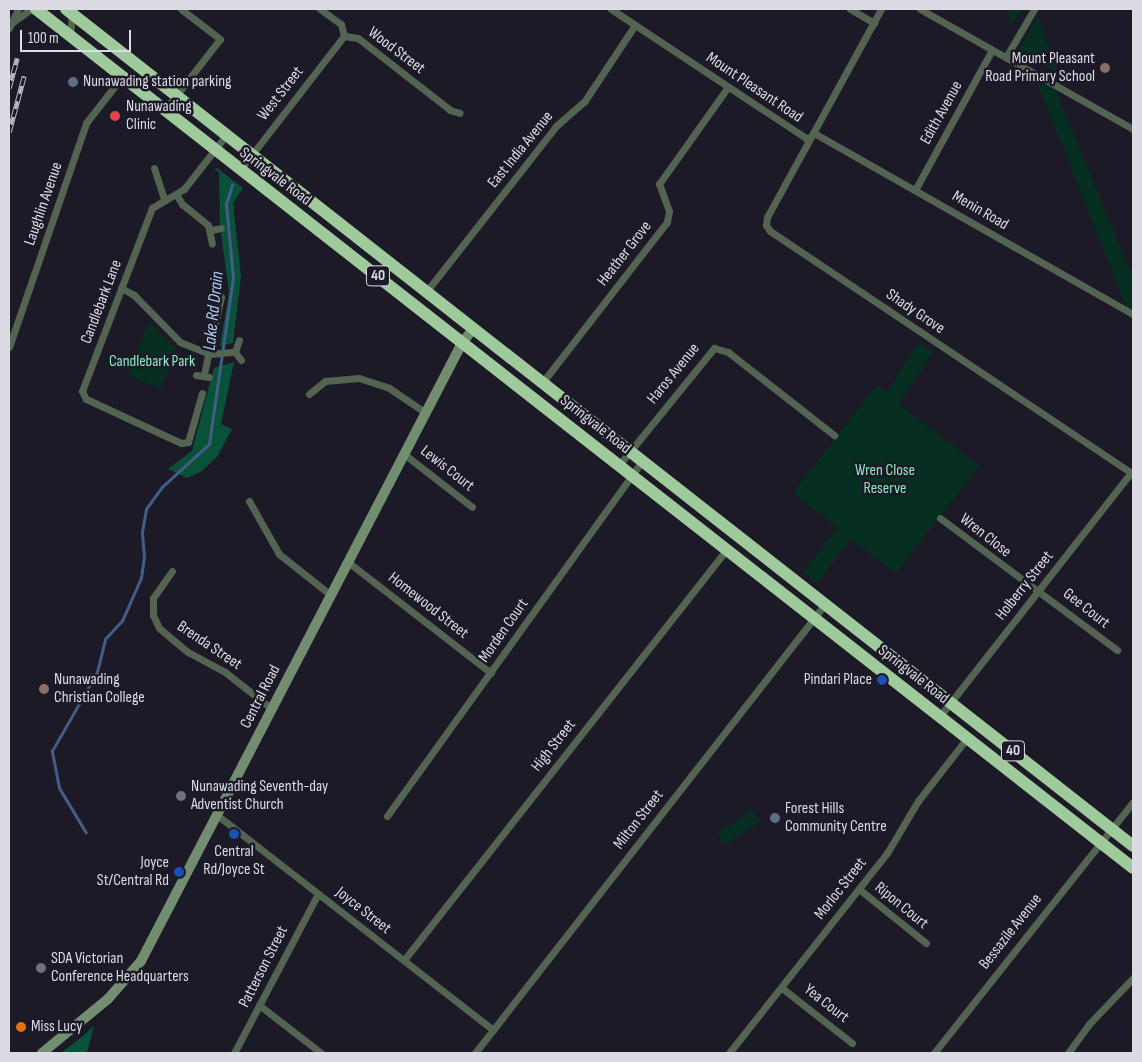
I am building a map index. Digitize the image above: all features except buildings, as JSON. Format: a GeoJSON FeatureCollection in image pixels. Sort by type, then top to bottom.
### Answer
{"type":"FeatureCollection","features":[{"type":"Feature","properties":{"kind":"highway","name":"Springvale Road"},"geometry":{"type":"LineString","coordinates":[[36,9],[121,78],[727,549],[1133,868]]}},
{"type":"Feature","properties":{"kind":"highway","name":"Springvale Road"},"geometry":{"type":"LineString","coordinates":[[74,11],[426,292],[1133,846]]}},
{"type":"Feature","properties":{"kind":"street"},"geometry":{"type":"LineString","coordinates":[[11,25],[18,9]]}},
{"type":"Feature","properties":{"kind":"street"},"geometry":{"type":"LineString","coordinates":[[11,25],[31,9]]}},
{"type":"Feature","properties":{"kind":"street"},"geometry":{"type":"LineString","coordinates":[[164,111],[220,39],[181,9]]}},
{"type":"Feature","properties":{"kind":"street","name":"Wood Street"},"geometry":{"type":"LineString","coordinates":[[320,9],[340,24],[344,36],[358,38],[450,110],[460,113]]}},
{"type":"Feature","properties":{"kind":"street","name":"Mount Pleasant Road"},"geometry":{"type":"LineString","coordinates":[[611,9],[806,138],[812,135],[881,9]]}},
{"type":"Feature","properties":{"kind":"street"},"geometry":{"type":"LineString","coordinates":[[850,9],[874,23]]}},
{"type":"Feature","properties":{"kind":"street"},"geometry":{"type":"LineString","coordinates":[[920,9],[1133,129]]}},
{"type":"Feature","properties":{"kind":"street"},"geometry":{"type":"LineString","coordinates":[[1006,57],[1034,9]]}},
{"type":"Feature","properties":{"kind":"street"},"geometry":{"type":"LineString","coordinates":[[70,36],[74,11]]}},
{"type":"Feature","properties":{"kind":"street","name":"East India Avenue"},"geometry":{"type":"LineString","coordinates":[[426,292],[556,126],[584,102],[635,25]]}},
{"type":"Feature","properties":{"kind":"street","name":"West Street"},"geometry":{"type":"LineString","coordinates":[[240,170],[344,36]]}},
{"type":"Feature","properties":{"kind":"street","name":"Edith Avenue"},"geometry":{"type":"LineString","coordinates":[[915,190],[992,50]]}},
{"type":"Feature","properties":{"kind":"street","name":"Laughlin Avenue"},"geometry":{"type":"LineString","coordinates":[[9,347],[86,123],[121,78]]}},
{"type":"Feature","properties":{"kind":"street","name":"Heather Grove"},"geometry":{"type":"LineString","coordinates":[[542,383],[668,222],[669,211],[659,184],[728,87]]}},
{"type":"Feature","properties":{"kind":"street","name":"Candlebark Lane"},"geometry":{"type":"LineString","coordinates":[[188,442],[172,440],[82,394],[152,208],[164,199],[176,194],[226,134]]}},
{"type":"Feature","properties":{"kind":"street","name":"Menin Road"},"geometry":{"type":"LineString","coordinates":[[812,135],[915,190],[1133,314]]}},
{"type":"Feature","properties":{"kind":"street","name":"Shady Grove"},"geometry":{"type":"LineString","coordinates":[[812,135],[767,217],[770,231],[1132,473]]}},
{"type":"Feature","properties":{"kind":"street"},"geometry":{"type":"LineString","coordinates":[[154,168],[164,199]]}},
{"type":"Feature","properties":{"kind":"street"},"geometry":{"type":"LineString","coordinates":[[176,194],[182,204],[211,230],[212,244]]}},
{"type":"Feature","properties":{"kind":"street"},"geometry":{"type":"LineString","coordinates":[[211,230],[220,228]]}},
{"type":"Feature","properties":{"kind":"street"},"geometry":{"type":"LineString","coordinates":[[121,288],[134,295],[173,337],[210,354],[228,353],[241,360]]}},
{"type":"Feature","properties":{"kind":"street"},"geometry":{"type":"LineString","coordinates":[[203,375],[210,354],[221,294]]}},
{"type":"Feature","properties":{"kind":"street","name":"Central Road"},"geometry":{"type":"LineString","coordinates":[[42,1053],[108,999],[134,971],[462,343],[473,328]]}},
{"type":"Feature","properties":{"kind":"street"},"geometry":{"type":"LineString","coordinates":[[228,353],[239,340]]}},
{"type":"Feature","properties":{"kind":"street","name":"Haros Avenue"},"geometry":{"type":"LineString","coordinates":[[619,465],[714,348],[728,352],[834,435]]}},
{"type":"Feature","properties":{"kind":"street"},"geometry":{"type":"LineString","coordinates":[[309,394],[325,382],[359,378],[389,388],[426,413]]}},
{"type":"Feature","properties":{"kind":"street"},"geometry":{"type":"LineString","coordinates":[[186,450],[202,393]]}},
{"type":"Feature","properties":{"kind":"street","name":"Lewis Court"},"geometry":{"type":"LineString","coordinates":[[404,454],[472,507]]}},
{"type":"Feature","properties":{"kind":"street","name":"Morden Court"},"geometry":{"type":"LineString","coordinates":[[387,816],[642,461]]}},
{"type":"Feature","properties":{"kind":"street","name":"Holberry Street"},"geometry":{"type":"LineString","coordinates":[[940,716],[1132,473]]}},
{"type":"Feature","properties":{"kind":"street"},"geometry":{"type":"LineString","coordinates":[[249,500],[280,554],[331,595]]}},
{"type":"Feature","properties":{"kind":"street","name":"Wren Close"},"geometry":{"type":"LineString","coordinates":[[940,518],[1022,582],[1040,590]]}},
{"type":"Feature","properties":{"kind":"street","name":"High Street"},"geometry":{"type":"LineString","coordinates":[[404,960],[727,549]]}},
{"type":"Feature","properties":{"kind":"street","name":"Homewood Street"},"geometry":{"type":"LineString","coordinates":[[348,562],[491,673]]}},
{"type":"Feature","properties":{"kind":"street","name":"Brenda Street"},"geometry":{"type":"LineString","coordinates":[[172,571],[153,598],[153,616],[159,628],[188,652],[225,672],[272,709]]}},
{"type":"Feature","properties":{"kind":"street","name":"Gee Court"},"geometry":{"type":"LineString","coordinates":[[1040,590],[1116,650]]}},
{"type":"Feature","properties":{"kind":"street","name":"Milton Street"},"geometry":{"type":"LineString","coordinates":[[474,1053],[825,604]]}},
{"type":"Feature","properties":{"kind":"street","name":"Morloc Street"},"geometry":{"type":"LineString","coordinates":[[730,1053],[887,853],[918,801],[967,738]]}},
{"type":"Feature","properties":{"kind":"street","name":"Bessazile Avenue"},"geometry":{"type":"LineString","coordinates":[[934,1053],[1100,841],[1133,802]]}},
{"type":"Feature","properties":{"kind":"street","name":"Joyce Street"},"geometry":{"type":"LineString","coordinates":[[217,815],[493,1030]]}},
{"type":"Feature","properties":{"kind":"street","name":"Ripon Court"},"geometry":{"type":"LineString","coordinates":[[859,889],[926,943]]}},
{"type":"Feature","properties":{"kind":"street","name":"Patterson Street"},"geometry":{"type":"LineString","coordinates":[[234,1053],[318,894]]}},
{"type":"Feature","properties":{"kind":"street"},"geometry":{"type":"LineString","coordinates":[[1068,1053],[1089,1024],[1133,978]]}},
{"type":"Feature","properties":{"kind":"street","name":"Yea Court"},"geometry":{"type":"LineString","coordinates":[[782,988],[852,1043]]}},
{"type":"Feature","properties":{"kind":"street"},"geometry":{"type":"LineString","coordinates":[[259,1005],[321,1053]]}},
{"type":"Feature","properties":{"kind":"green space"},"geometry":{"type":"Polygon","coordinates":[[[1007,9],[1022,9],[1012,25],[1007,9]]]}},
{"type":"Feature","properties":{"kind":"green space"},"geometry":{"type":"Polygon","coordinates":[[[1038,17],[1058,73],[1018,51],[1038,17]]]}},
{"type":"Feature","properties":{"kind":"green space"},"geometry":{"type":"Polygon","coordinates":[[[1033,72],[1055,89],[1133,278],[1133,324],[1033,72]]]}},
{"type":"Feature","properties":{"kind":"green space"},"geometry":{"type":"Polygon","coordinates":[[[217,168],[243,188],[233,203],[241,276],[233,343],[220,346],[229,292],[220,226],[219,172],[214,169],[217,168]]]}},
{"type":"Feature","properties":{"kind":"green space","name":"Candlebark Park"},"geometry":{"type":"Polygon","coordinates":[[[149,322],[176,349],[161,388],[128,376],[149,322]]]}},
{"type":"Feature","properties":{"kind":"green space","name":"Wren Close Reserve"},"geometry":{"type":"Polygon","coordinates":[[[919,342],[933,352],[899,404],[979,466],[896,573],[851,539],[817,583],[803,572],[838,528],[793,493],[876,386],[887,392],[919,342]]]}},
{"type":"Feature","properties":{"kind":"green space"},"geometry":{"type":"Polygon","coordinates":[[[234,362],[221,424],[232,429],[217,457],[202,471],[187,478],[168,469],[192,451],[214,368],[234,362]]]}},
{"type":"Feature","properties":{"kind":"green space"},"geometry":{"type":"Polygon","coordinates":[[[752,810],[760,822],[725,845],[717,833],[752,810]]]}},
{"type":"Feature","properties":{"kind":"green space"},"geometry":{"type":"Polygon","coordinates":[[[94,1026],[87,1053],[61,1053],[83,1036],[94,1026]]]}},
{"type":"Feature","properties":{"kind":"waterway","name":"Lake Rd Drain"},"geometry":{"type":"LineString","coordinates":[[86,833],[59,788],[52,751],[97,672],[105,639],[122,621],[141,578],[144,557],[142,532],[146,509],[162,487],[209,444],[233,278],[226,204],[232,185]]}},
{"type":"Feature","properties":{"kind":"railway"},"geometry":{"type":"LineString","coordinates":[[9,88],[17,58]]}},
{"type":"Feature","properties":{"kind":"railway"},"geometry":{"type":"LineString","coordinates":[[9,132],[24,76]]}},
{"type":"Feature","properties":{"kind":"place","name":"Mount Pleasant Road Primary School"},"geometry":{"type":"Point","coordinates":[1105,68]}},
{"type":"Feature","properties":{"kind":"place","name":"Nunawading station parking"},"geometry":{"type":"Point","coordinates":[73,82]}},
{"type":"Feature","properties":{"kind":"place","name":"Nunawading Clinic"},"geometry":{"type":"Point","coordinates":[115,116]}},
{"type":"Feature","properties":{"kind":"place","name":"Pindari Place"},"geometry":{"type":"Point","coordinates":[882,680]}},
{"type":"Feature","properties":{"kind":"place","name":"Nunawading Christian College"},"geometry":{"type":"Point","coordinates":[44,689]}},
{"type":"Feature","properties":{"kind":"place","name":"Nunawading Seventh-day Adventist Church"},"geometry":{"type":"Point","coordinates":[181,796]}},
{"type":"Feature","properties":{"kind":"place","name":"Forest Hills Community Centre"},"geometry":{"type":"Point","coordinates":[775,818]}},
{"type":"Feature","properties":{"kind":"place","name":"Central Rd/Joyce St"},"geometry":{"type":"Point","coordinates":[234,834]}},
{"type":"Feature","properties":{"kind":"place","name":"Joyce St/Central Rd"},"geometry":{"type":"Point","coordinates":[179,872]}},
{"type":"Feature","properties":{"kind":"place","name":"SDA Victorian Conference Headquarters"},"geometry":{"type":"Point","coordinates":[41,968]}},
{"type":"Feature","properties":{"kind":"place","name":"Miss Lucy"},"geometry":{"type":"Point","coordinates":[21,1027]}}]}
